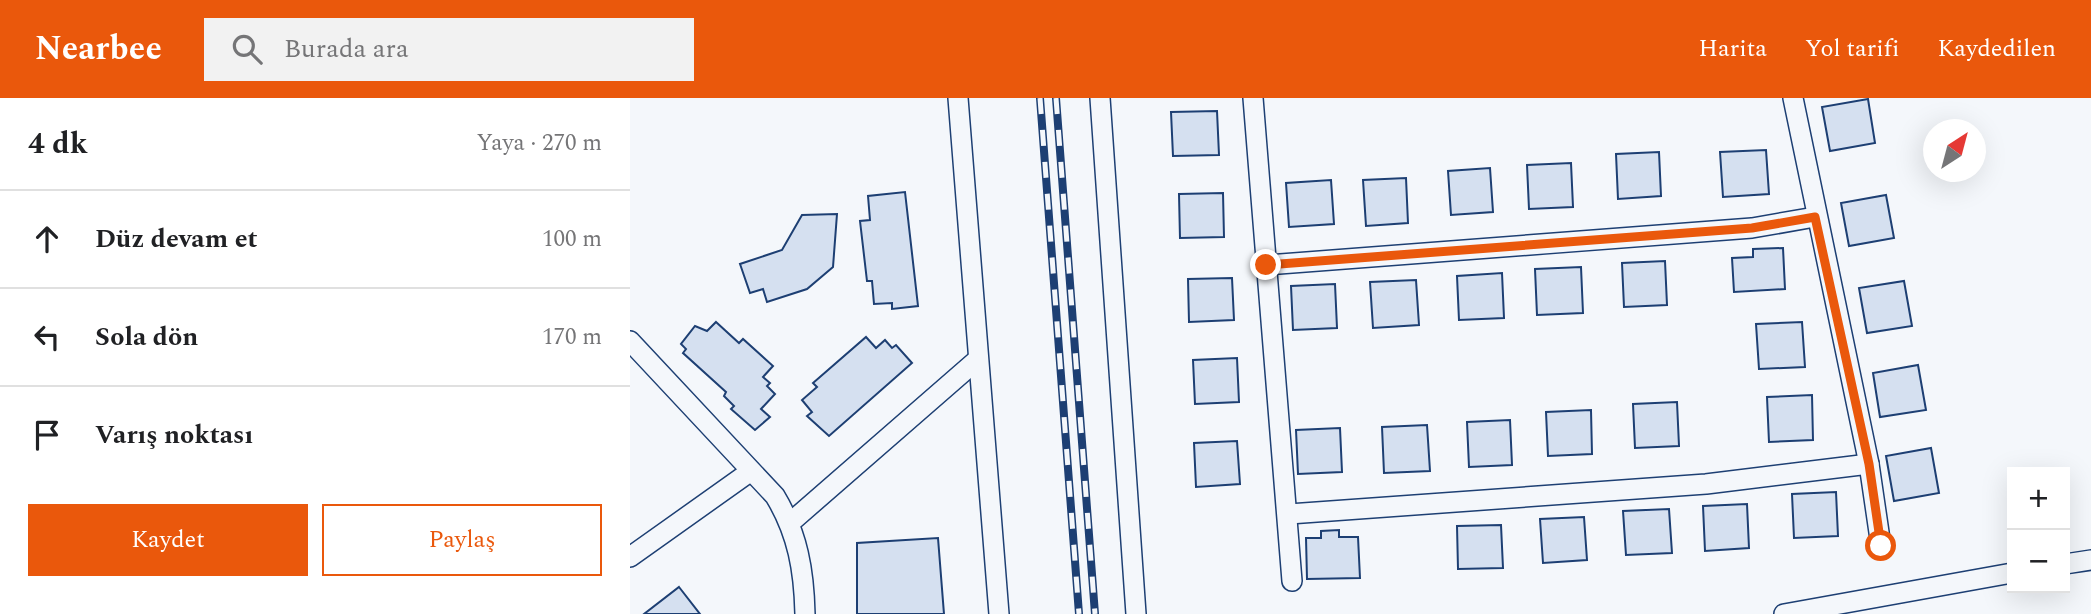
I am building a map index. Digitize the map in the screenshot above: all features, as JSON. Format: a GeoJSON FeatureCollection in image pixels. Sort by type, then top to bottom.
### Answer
{"type":"FeatureCollection","features":[{"type":"Feature","properties":{"kind":"street"},"geometry":{"type":"LineString","coordinates":[[958,98],[999,614]]}},
{"type":"Feature","properties":{"kind":"street"},"geometry":{"type":"LineString","coordinates":[[1100,98],[1136,614]]}},
{"type":"Feature","properties":{"kind":"street"},"geometry":{"type":"LineString","coordinates":[[1253,98],[1289,514],[1292,581]]}},
{"type":"Feature","properties":{"kind":"street"},"geometry":{"type":"LineString","coordinates":[[1793,98],[1815,217],[1869,464],[1881,546]]}},
{"type":"Feature","properties":{"kind":"street"},"geometry":{"type":"LineString","coordinates":[[1266,265],[1752,228],[1815,217]]}},
{"type":"Feature","properties":{"kind":"street"},"geometry":{"type":"LineString","coordinates":[[630,341],[775,496],[791,522],[804,586],[806,614]]}},
{"type":"Feature","properties":{"kind":"street"},"geometry":{"type":"LineString","coordinates":[[791,522],[977,360]]}},
{"type":"Feature","properties":{"kind":"street"},"geometry":{"type":"LineString","coordinates":[[1289,514],[1706,484],[1869,464]]}},
{"type":"Feature","properties":{"kind":"street"},"geometry":{"type":"LineString","coordinates":[[630,557],[751,471]]}},
{"type":"Feature","properties":{"kind":"street"},"geometry":{"type":"LineString","coordinates":[[2070,563],[2091,559]]}},
{"type":"Feature","properties":{"kind":"street"},"geometry":{"type":"LineString","coordinates":[[1784,614],[2007,574]]}},
{"type":"Feature","properties":{"kind":"building"},"geometry":{"type":"Polygon","coordinates":[[[1868,99],[1875,143],[1830,151],[1822,107],[1868,99]]]}},
{"type":"Feature","properties":{"kind":"building"},"geometry":{"type":"Polygon","coordinates":[[[1217,111],[1219,155],[1173,156],[1171,112],[1217,111]]]}},
{"type":"Feature","properties":{"kind":"building"},"geometry":{"type":"Polygon","coordinates":[[[1766,150],[1769,194],[1723,197],[1720,152],[1766,150]]]}},
{"type":"Feature","properties":{"kind":"building"},"geometry":{"type":"Polygon","coordinates":[[[1659,152],[1661,196],[1618,199],[1616,154],[1659,152]]]}},
{"type":"Feature","properties":{"kind":"building"},"geometry":{"type":"Polygon","coordinates":[[[1571,163],[1573,207],[1529,209],[1527,165],[1571,163]]]}},
{"type":"Feature","properties":{"kind":"building"},"geometry":{"type":"Polygon","coordinates":[[[1490,168],[1493,212],[1451,215],[1448,171],[1490,168]]]}},
{"type":"Feature","properties":{"kind":"building"},"geometry":{"type":"Polygon","coordinates":[[[1406,178],[1408,223],[1366,226],[1363,180],[1406,178]]]}},
{"type":"Feature","properties":{"kind":"building"},"geometry":{"type":"Polygon","coordinates":[[[1331,180],[1334,224],[1289,227],[1286,183],[1331,180]]]}},
{"type":"Feature","properties":{"kind":"building"},"geometry":{"type":"Polygon","coordinates":[[[905,192],[918,306],[892,309],[892,303],[874,304],[872,281],[867,281],[860,221],[870,220],[868,196],[905,192]]]}},
{"type":"Feature","properties":{"kind":"building"},"geometry":{"type":"Polygon","coordinates":[[[1223,193],[1224,237],[1180,238],[1179,194],[1223,193]]]}},
{"type":"Feature","properties":{"kind":"building"},"geometry":{"type":"Polygon","coordinates":[[[1886,195],[1894,238],[1849,246],[1841,203],[1886,195]]]}},
{"type":"Feature","properties":{"kind":"building"},"geometry":{"type":"Polygon","coordinates":[[[837,214],[833,267],[807,289],[767,302],[763,289],[750,293],[740,264],[782,250],[802,215],[837,214]]]}},
{"type":"Feature","properties":{"kind":"building"},"geometry":{"type":"Polygon","coordinates":[[[1783,248],[1785,289],[1734,292],[1732,258],[1753,257],[1753,249],[1783,248]]]}},
{"type":"Feature","properties":{"kind":"building"},"geometry":{"type":"Polygon","coordinates":[[[1665,261],[1667,305],[1624,307],[1622,263],[1665,261]]]}},
{"type":"Feature","properties":{"kind":"building"},"geometry":{"type":"Polygon","coordinates":[[[1581,267],[1583,313],[1537,315],[1535,269],[1581,267]]]}},
{"type":"Feature","properties":{"kind":"building"},"geometry":{"type":"Polygon","coordinates":[[[1502,273],[1504,318],[1459,320],[1457,276],[1502,273]]]}},
{"type":"Feature","properties":{"kind":"building"},"geometry":{"type":"Polygon","coordinates":[[[1232,278],[1234,320],[1189,322],[1188,279],[1232,278]]]}},
{"type":"Feature","properties":{"kind":"building"},"geometry":{"type":"Polygon","coordinates":[[[1416,280],[1419,325],[1373,328],[1370,282],[1416,280]]]}},
{"type":"Feature","properties":{"kind":"building"},"geometry":{"type":"Polygon","coordinates":[[[1904,281],[1912,326],[1867,333],[1859,288],[1904,281]]]}},
{"type":"Feature","properties":{"kind":"building"},"geometry":{"type":"Polygon","coordinates":[[[1335,284],[1337,328],[1293,330],[1291,286],[1335,284]]]}},
{"type":"Feature","properties":{"kind":"building"},"geometry":{"type":"Polygon","coordinates":[[[716,322],[739,343],[743,339],[773,366],[763,377],[770,383],[767,386],[775,394],[761,409],[770,417],[755,430],[731,409],[734,406],[724,396],[726,392],[683,353],[686,349],[681,344],[695,326],[707,331],[716,322]]]}},
{"type":"Feature","properties":{"kind":"building"},"geometry":{"type":"Polygon","coordinates":[[[1802,322],[1805,367],[1759,369],[1756,324],[1802,322]]]}},
{"type":"Feature","properties":{"kind":"building"},"geometry":{"type":"Polygon","coordinates":[[[866,337],[876,348],[885,340],[892,348],[896,345],[912,363],[829,436],[807,416],[812,412],[802,400],[817,387],[813,383],[866,337]]]}},
{"type":"Feature","properties":{"kind":"building"},"geometry":{"type":"Polygon","coordinates":[[[1237,358],[1239,402],[1195,404],[1193,360],[1237,358]]]}},
{"type":"Feature","properties":{"kind":"building"},"geometry":{"type":"Polygon","coordinates":[[[1918,365],[1926,410],[1880,417],[1873,373],[1918,365]]]}},
{"type":"Feature","properties":{"kind":"building"},"geometry":{"type":"Polygon","coordinates":[[[1812,395],[1813,440],[1769,442],[1767,397],[1812,395]]]}},
{"type":"Feature","properties":{"kind":"building"},"geometry":{"type":"Polygon","coordinates":[[[1677,402],[1679,446],[1635,448],[1633,404],[1677,402]]]}},
{"type":"Feature","properties":{"kind":"building"},"geometry":{"type":"Polygon","coordinates":[[[1591,410],[1592,454],[1548,456],[1546,412],[1591,410]]]}},
{"type":"Feature","properties":{"kind":"building"},"geometry":{"type":"Polygon","coordinates":[[[1510,420],[1512,465],[1469,467],[1467,422],[1510,420]]]}},
{"type":"Feature","properties":{"kind":"building"},"geometry":{"type":"Polygon","coordinates":[[[1427,425],[1430,471],[1384,473],[1382,427],[1427,425]]]}},
{"type":"Feature","properties":{"kind":"building"},"geometry":{"type":"Polygon","coordinates":[[[1340,428],[1342,472],[1298,474],[1296,430],[1340,428]]]}},
{"type":"Feature","properties":{"kind":"building"},"geometry":{"type":"Polygon","coordinates":[[[1237,441],[1240,484],[1196,487],[1194,443],[1237,441]]]}},
{"type":"Feature","properties":{"kind":"building"},"geometry":{"type":"Polygon","coordinates":[[[1931,448],[1939,493],[1894,501],[1886,456],[1931,448]]]}},
{"type":"Feature","properties":{"kind":"building"},"geometry":{"type":"Polygon","coordinates":[[[1836,492],[1838,536],[1794,538],[1792,494],[1836,492]]]}},
{"type":"Feature","properties":{"kind":"building"},"geometry":{"type":"Polygon","coordinates":[[[1747,504],[1749,548],[1705,551],[1703,506],[1747,504]]]}},
{"type":"Feature","properties":{"kind":"building"},"geometry":{"type":"Polygon","coordinates":[[[1669,509],[1672,553],[1626,555],[1623,511],[1669,509]]]}},
{"type":"Feature","properties":{"kind":"building"},"geometry":{"type":"Polygon","coordinates":[[[1584,517],[1587,560],[1543,563],[1540,519],[1584,517]]]}},
{"type":"Feature","properties":{"kind":"building"},"geometry":{"type":"Polygon","coordinates":[[[1501,525],[1503,568],[1458,569],[1457,526],[1501,525]]]}},
{"type":"Feature","properties":{"kind":"building"},"geometry":{"type":"Polygon","coordinates":[[[1339,530],[1339,537],[1358,537],[1360,578],[1307,579],[1306,538],[1321,538],[1321,531],[1339,530]]]}},
{"type":"Feature","properties":{"kind":"building"},"geometry":{"type":"Polygon","coordinates":[[[938,538],[944,614],[857,614],[857,543],[938,538]]]}},
{"type":"Feature","properties":{"kind":"building"},"geometry":{"type":"Polygon","coordinates":[[[679,587],[700,614],[644,614],[679,587]]]}},
{"type":"Feature","properties":{"kind":"railway"},"geometry":{"type":"LineString","coordinates":[[1040,98],[1079,614]]}},
{"type":"Feature","properties":{"kind":"railway"},"geometry":{"type":"LineString","coordinates":[[1056,98],[1095,614]]}},
{"type":"Feature","properties":{"kind":"route"},"geometry":{"type":"LineString","coordinates":[[1266,265],[1752,228],[1815,217],[1869,464],[1881,546]]}}]}
